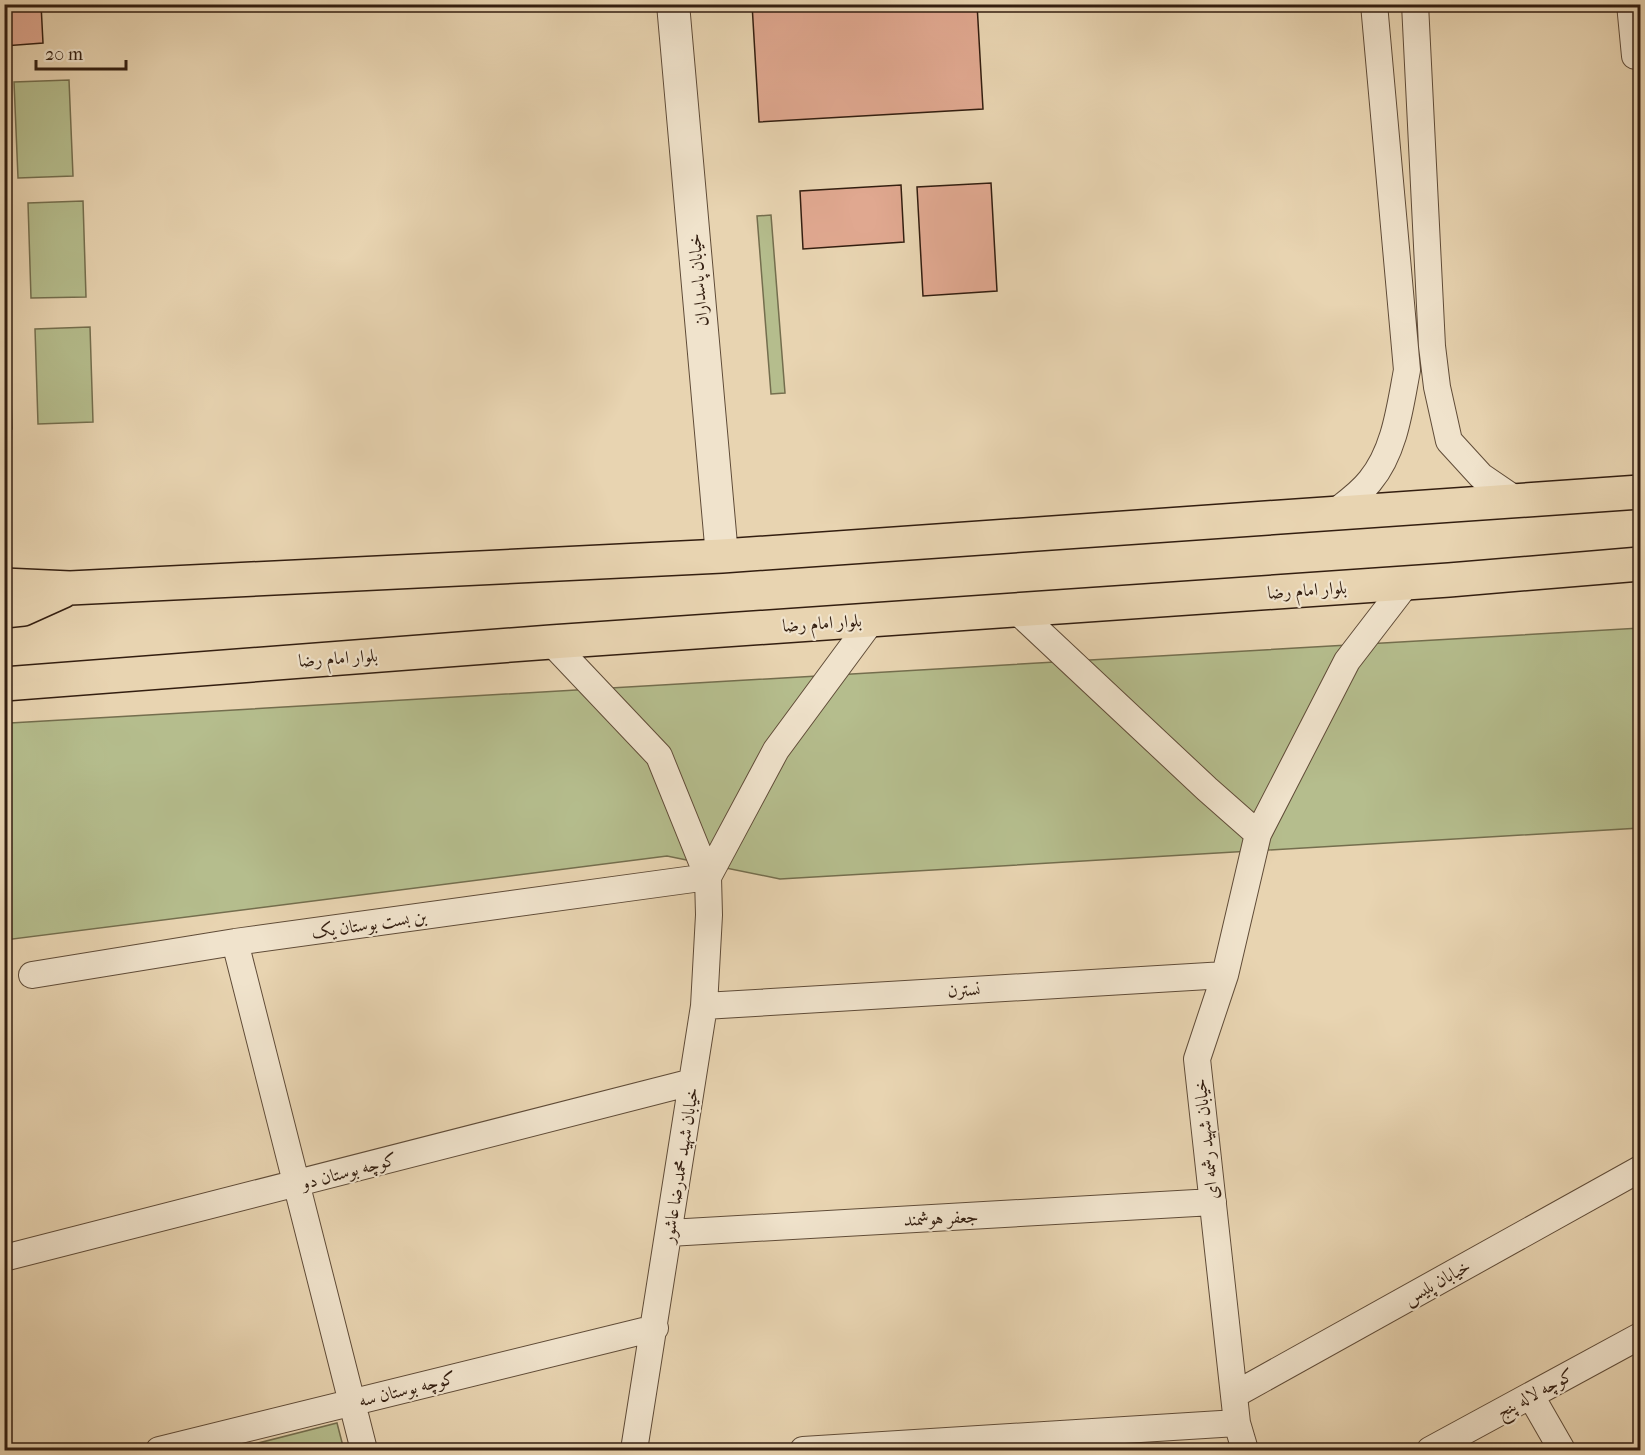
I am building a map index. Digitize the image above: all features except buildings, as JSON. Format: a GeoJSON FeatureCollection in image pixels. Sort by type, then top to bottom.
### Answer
{"type":"FeatureCollection","features":[{"type":"Feature","properties":{"kind":"main road"},"geometry":{"type":"LineString","coordinates":[[4,585],[70,588],[722,556],[1641,492]]}},
{"type":"Feature","properties":{"kind":"main road","name":"بلوار امام رضا"},"geometry":{"type":"LineString","coordinates":[[4,684],[551,642],[1407,583],[1641,564]]}},
{"type":"Feature","properties":{"kind":"main road"},"geometry":{"type":"LineString","coordinates":[[4,611],[23,609],[70,588]]}},
{"type":"Feature","properties":{"kind":"main road"},"geometry":{"type":"LineString","coordinates":[[4,674],[70,679]]}},
{"type":"Feature","properties":{"kind":"street","name":"خیابان پاسداران"},"geometry":{"type":"LineString","coordinates":[[673,4],[722,556]]}},
{"type":"Feature","properties":{"kind":"street"},"geometry":{"type":"LineString","coordinates":[[1331,515],[1358,495],[1372,480],[1396,427],[1407,370],[1374,4]]}},
{"type":"Feature","properties":{"kind":"street"},"geometry":{"type":"LineString","coordinates":[[1415,4],[1428,285],[1437,387],[1449,441],[1481,476],[1519,502]]}},
{"type":"Feature","properties":{"kind":"street"},"geometry":{"type":"LineString","coordinates":[[1630,4],[1635,56],[1641,55]]}},
{"type":"Feature","properties":{"kind":"street"},"geometry":{"type":"LineString","coordinates":[[1398,285],[1428,285]]}},
{"type":"Feature","properties":{"kind":"street","name":"خیابان شهید رشمه ای"},"geometry":{"type":"LineString","coordinates":[[1245,1450],[1237,1423],[1197,1059],[1224,975],[1258,834],[1347,661],[1407,583]]}},
{"type":"Feature","properties":{"kind":"street"},"geometry":{"type":"LineString","coordinates":[[1016,610],[1258,834]]}},
{"type":"Feature","properties":{"kind":"street"},"geometry":{"type":"LineString","coordinates":[[708,877],[776,750],[872,620]]}},
{"type":"Feature","properties":{"kind":"street"},"geometry":{"type":"LineString","coordinates":[[551,642],[659,756],[708,877]]}},
{"type":"Feature","properties":{"kind":"street","name":"بن بست بوستان یک"},"geometry":{"type":"LineString","coordinates":[[32,975],[235,942],[708,877]]}},
{"type":"Feature","properties":{"kind":"street","name":"خیابان شهید محمدرضا عاشور"},"geometry":{"type":"LineString","coordinates":[[634,1450],[704,1006],[709,915],[708,877]]}},
{"type":"Feature","properties":{"kind":"street"},"geometry":{"type":"LineString","coordinates":[[235,942],[364,1450]]}},
{"type":"Feature","properties":{"kind":"street","name":"نسترن"},"geometry":{"type":"LineString","coordinates":[[704,1006],[1224,975]]}},
{"type":"Feature","properties":{"kind":"street","name":"کوچه بوستان دو"},"geometry":{"type":"LineString","coordinates":[[4,1258],[297,1185],[692,1082]]}},
{"type":"Feature","properties":{"kind":"street","name":"خیابان پلیس"},"geometry":{"type":"LineString","coordinates":[[1234,1395],[1641,1169]]}},
{"type":"Feature","properties":{"kind":"street","name":"جعفر هوشمند"},"geometry":{"type":"LineString","coordinates":[[669,1233],[1213,1202]]}},
{"type":"Feature","properties":{"kind":"street","name":"کوچه بوستان سه"},"geometry":{"type":"LineString","coordinates":[[168,1449],[655,1328]]}},
{"type":"Feature","properties":{"kind":"street","name":"کوچه لاله پنج"},"geometry":{"type":"LineString","coordinates":[[1430,1450],[1641,1336]]}},
{"type":"Feature","properties":{"kind":"street"},"geometry":{"type":"LineString","coordinates":[[1531,1396],[1562,1450]]}},
{"type":"Feature","properties":{"kind":"street"},"geometry":{"type":"LineString","coordinates":[[802,1450],[1237,1423]]}},
{"type":"Feature","properties":{"kind":"green space"},"geometry":{"type":"Polygon","coordinates":[[[69,80],[73,176],[18,178],[14,82],[69,80]]]}},
{"type":"Feature","properties":{"kind":"green space"},"geometry":{"type":"Polygon","coordinates":[[[83,201],[86,297],[31,298],[28,203],[83,201]]]}},
{"type":"Feature","properties":{"kind":"green space"},"geometry":{"type":"Polygon","coordinates":[[[771,215],[785,393],[771,394],[757,216],[771,215]]]}},
{"type":"Feature","properties":{"kind":"green space"},"geometry":{"type":"Polygon","coordinates":[[[90,327],[93,422],[38,424],[35,329],[90,327]]]}},
{"type":"Feature","properties":{"kind":"green space"},"geometry":{"type":"Polygon","coordinates":[[[5,333],[9,333],[12,429],[5,429],[5,333]]]}},
{"type":"Feature","properties":{"kind":"green space"},"geometry":{"type":"Polygon","coordinates":[[[1640,628],[1640,828],[780,879],[667,856],[5,940],[4,726],[10,723],[1640,628]]]}},
{"type":"Feature","properties":{"kind":"green space"},"geometry":{"type":"Polygon","coordinates":[[[337,1423],[344,1450],[231,1450],[337,1423]]]}}]}
